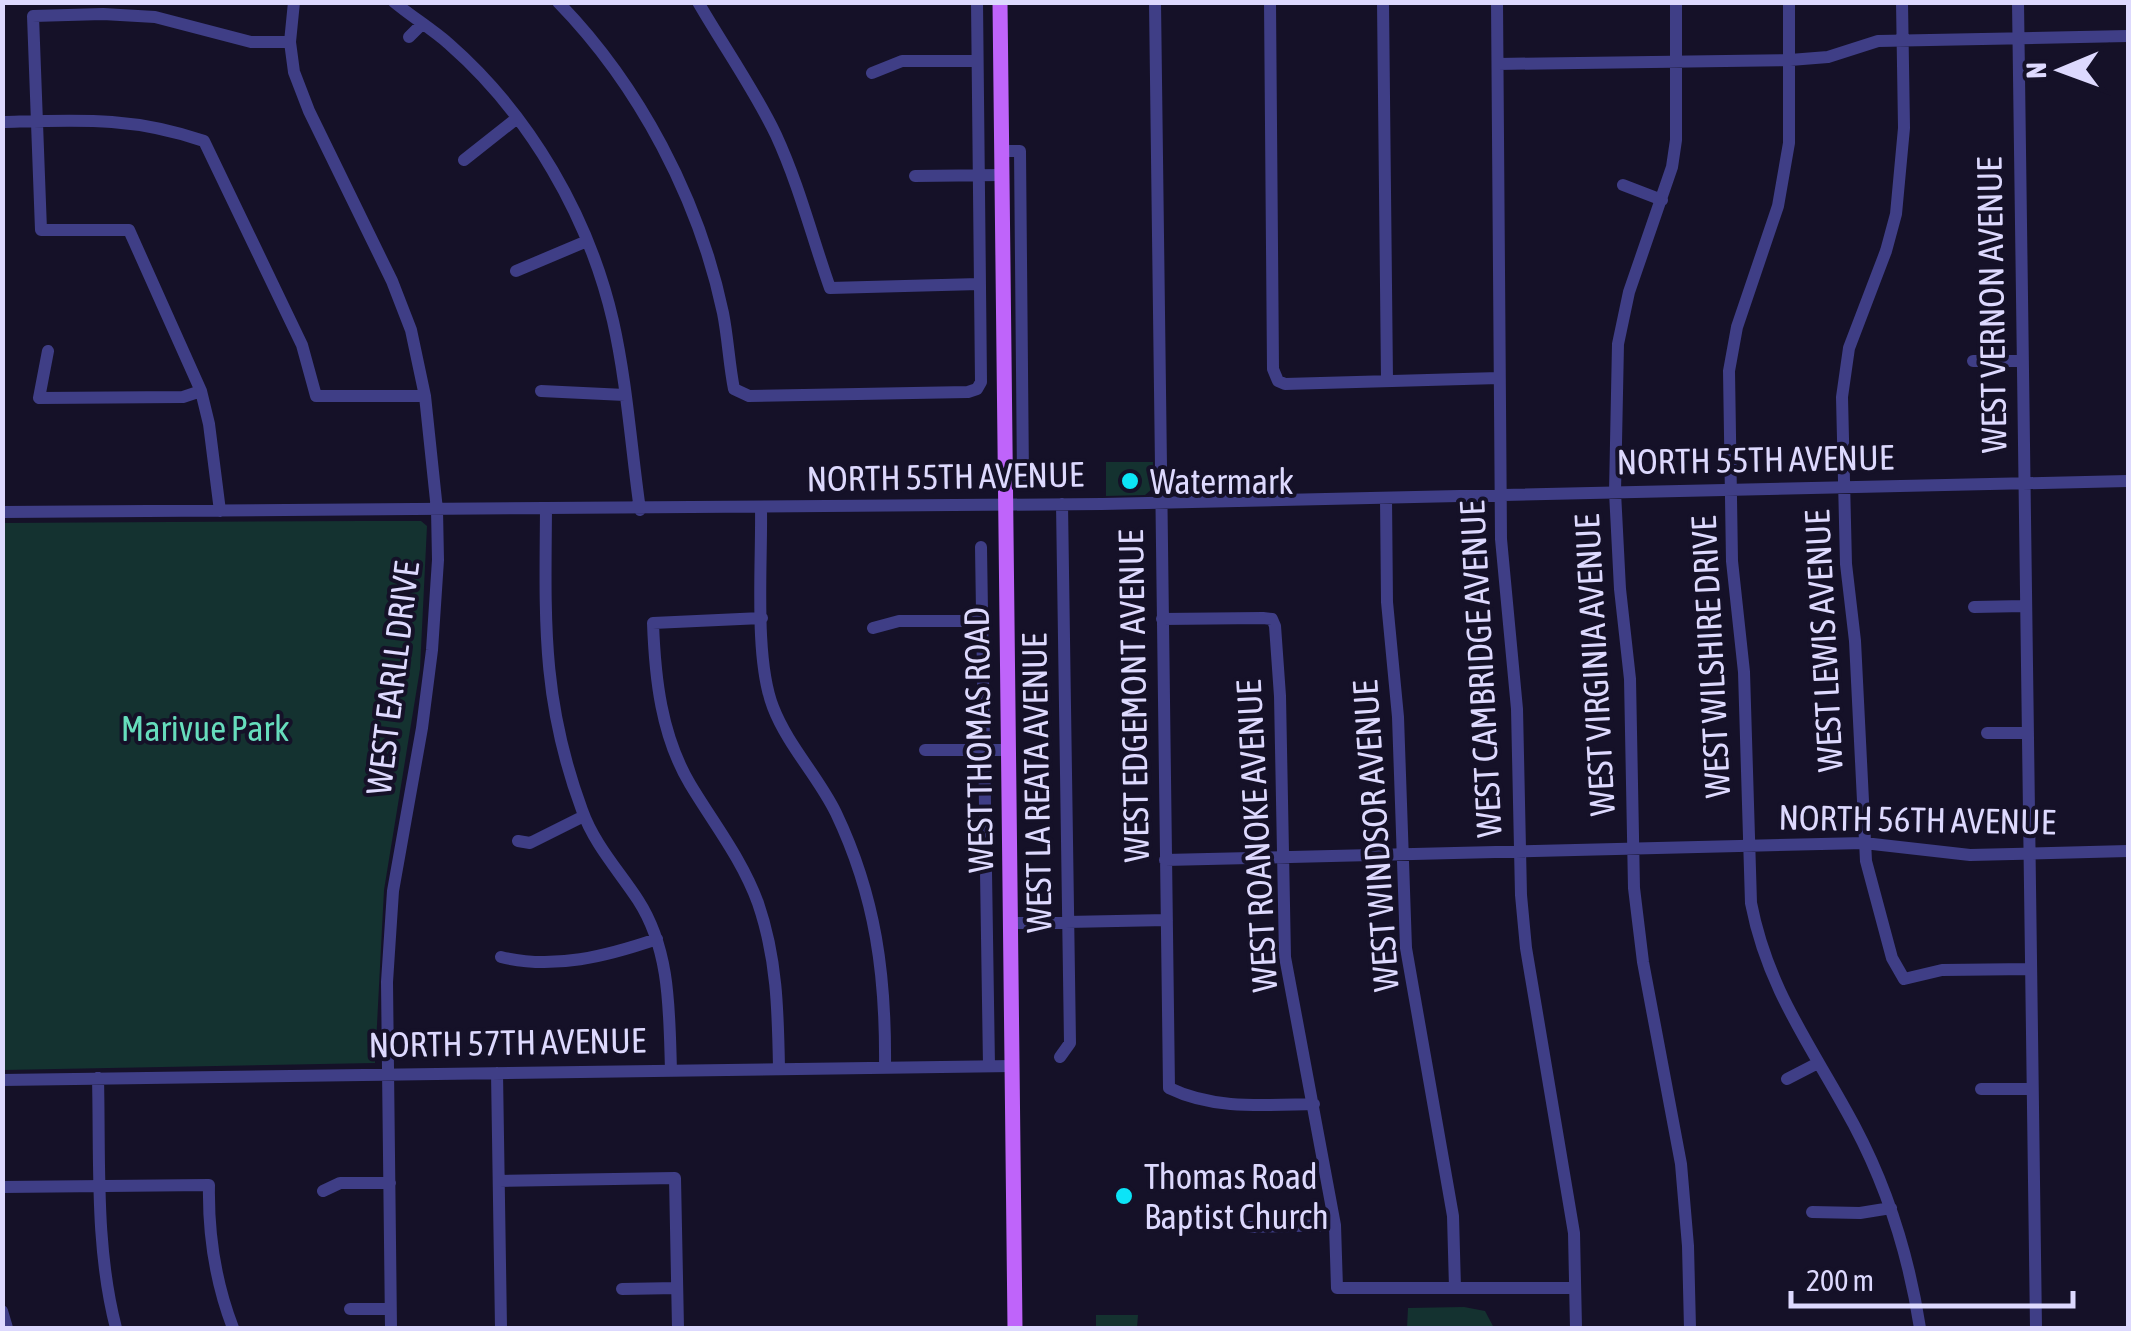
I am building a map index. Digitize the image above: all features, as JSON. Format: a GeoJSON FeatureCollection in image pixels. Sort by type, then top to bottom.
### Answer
{"type":"FeatureCollection","features":[{"type":"Feature","properties":{"kind":"main road","name":"WEST THOMAS ROAD"},"geometry":{"type":"LineString","coordinates":[[1000,2],[1015,1328]]}},
{"type":"Feature","properties":{"kind":"street","name":"WEST EARLL DRIVE"},"geometry":{"type":"LineString","coordinates":[[294,2],[290,42],[294,72],[411,330],[424,396],[436,510],[438,560],[432,650],[393,891],[387,982],[391,1328]]}},
{"type":"Feature","properties":{"kind":"street"},"geometry":{"type":"LineString","coordinates":[[394,2],[472,66],[516,119],[546,158],[587,241],[614,322],[640,510]]}},
{"type":"Feature","properties":{"kind":"street"},"geometry":{"type":"LineString","coordinates":[[558,2],[612,65],[678,180],[699,232],[723,312],[734,389],[749,396],[968,392],[981,382],[977,2]]}},
{"type":"Feature","properties":{"kind":"street"},"geometry":{"type":"LineString","coordinates":[[698,2],[776,136],[816,236],[830,288],[978,284]]}},
{"type":"Feature","properties":{"kind":"street","name":"WEST EDGEMONT AVENUE"},"geometry":{"type":"LineString","coordinates":[[1156,2],[1169,1088],[1188,1097],[1228,1105],[1314,1104]]}},
{"type":"Feature","properties":{"kind":"street"},"geometry":{"type":"LineString","coordinates":[[1270,2],[1273,369],[1278,381],[1285,384],[1499,378]]}},
{"type":"Feature","properties":{"kind":"street"},"geometry":{"type":"LineString","coordinates":[[1383,2],[1387,380]]}},
{"type":"Feature","properties":{"kind":"street","name":"WEST CAMBRIDGE AVENUE"},"geometry":{"type":"LineString","coordinates":[[1497,2],[1500,496],[1516,709],[1519,851],[1526,948],[1574,1233],[1576,1328]]}},
{"type":"Feature","properties":{"kind":"street","name":"WEST VIRGINIA AVENUE"},"geometry":{"type":"LineString","coordinates":[[1676,2],[1676,140],[1662,200],[1629,292],[1618,344],[1616,492],[1620,589],[1630,680],[1634,888],[1643,962],[1681,1164],[1690,1328]]}},
{"type":"Feature","properties":{"kind":"street","name":"WEST WILSHIRE DRIVE"},"geometry":{"type":"LineString","coordinates":[[1790,2],[1789,143],[1778,206],[1737,327],[1730,371],[1732,561],[1744,661],[1751,903],[1757,938],[1780,997],[1854,1124],[1891,1208],[1912,1277],[1920,1328]]}},
{"type":"Feature","properties":{"kind":"street","name":"WEST LEWIS AVENUE"},"geometry":{"type":"LineString","coordinates":[[1902,2],[1904,128],[1896,214],[1844,374],[1846,564],[1855,641],[1864,842],[1877,908],[1892,958],[1904,979],[1942,970],[2031,968]]}},
{"type":"Feature","properties":{"kind":"street","name":"WEST VERNON AVENUE"},"geometry":{"type":"LineString","coordinates":[[2018,2],[2036,1328]]}},
{"type":"Feature","properties":{"kind":"street"},"geometry":{"type":"LineString","coordinates":[[220,512],[201,392],[129,230],[40,230],[33,16],[155,17],[250,42],[290,42]]}},
{"type":"Feature","properties":{"kind":"street"},"geometry":{"type":"LineString","coordinates":[[409,37],[422,24]]}},
{"type":"Feature","properties":{"kind":"street"},"geometry":{"type":"LineString","coordinates":[[1498,64],[1790,60],[1828,57],[1878,41],[2128,36]]}},
{"type":"Feature","properties":{"kind":"street"},"geometry":{"type":"LineString","coordinates":[[872,73],[902,61],[977,61]]}},
{"type":"Feature","properties":{"kind":"street"},"geometry":{"type":"LineString","coordinates":[[2,122],[101,119],[144,125],[204,142],[302,345],[316,396],[424,396]]}},
{"type":"Feature","properties":{"kind":"street"},"geometry":{"type":"LineString","coordinates":[[464,160],[516,119]]}},
{"type":"Feature","properties":{"kind":"street","name":"WEST THOMAS ROAD"},"geometry":{"type":"LineString","coordinates":[[1002,151],[1020,152],[1023,478]]}},
{"type":"Feature","properties":{"kind":"street"},"geometry":{"type":"LineString","coordinates":[[916,176],[1002,176]]}},
{"type":"Feature","properties":{"kind":"street"},"geometry":{"type":"LineString","coordinates":[[1623,185],[1662,200]]}},
{"type":"Feature","properties":{"kind":"street"},"geometry":{"type":"LineString","coordinates":[[516,271],[587,241]]}},
{"type":"Feature","properties":{"kind":"street"},"geometry":{"type":"LineString","coordinates":[[48,351],[39,398],[183,397],[201,392]]}},
{"type":"Feature","properties":{"kind":"street"},"geometry":{"type":"LineString","coordinates":[[1974,361],[2020,360]]}},
{"type":"Feature","properties":{"kind":"street"},"geometry":{"type":"LineString","coordinates":[[541,390],[625,395]]}},
{"type":"Feature","properties":{"kind":"street"},"geometry":{"type":"LineString","coordinates":[[1004,425],[1022,424]]}},
{"type":"Feature","properties":{"kind":"street","name":"NORTH 55TH AVENUE"},"geometry":{"type":"LineString","coordinates":[[2,512],[1160,503],[2128,482]]}},
{"type":"Feature","properties":{"kind":"street","name":"WEST WINDSOR AVENUE"},"geometry":{"type":"LineString","coordinates":[[1386,498],[1387,602],[1396,677],[1406,948],[1453,1216],[1455,1288]]}},
{"type":"Feature","properties":{"kind":"street","name":"WEST LA REATA AVENUE"},"geometry":{"type":"LineString","coordinates":[[1060,1058],[1070,1043],[1062,504]]}},
{"type":"Feature","properties":{"kind":"street"},"geometry":{"type":"LineString","coordinates":[[761,508],[763,670],[773,706],[835,810],[860,872],[879,940],[886,1005],[885,1067]]}},
{"type":"Feature","properties":{"kind":"street"},"geometry":{"type":"LineString","coordinates":[[546,510],[545,651],[556,728],[584,816],[614,869],[640,902],[656,940],[666,972],[671,1070]]}},
{"type":"Feature","properties":{"kind":"street","name":"WEST THOMAS ROAD"},"geometry":{"type":"LineString","coordinates":[[981,547],[990,1066]]}},
{"type":"Feature","properties":{"kind":"street"},"geometry":{"type":"LineString","coordinates":[[1974,607],[2024,606]]}},
{"type":"Feature","properties":{"kind":"street"},"geometry":{"type":"LineString","coordinates":[[762,618],[653,622],[656,682],[674,750],[689,782],[736,854],[757,900],[771,945],[777,984],[779,1068]]}},
{"type":"Feature","properties":{"kind":"street","name":"WEST ROANOKE AVENUE"},"geometry":{"type":"LineString","coordinates":[[1162,619],[1272,619],[1280,696],[1285,958],[1335,1225],[1337,1288],[1455,1288]]}},
{"type":"Feature","properties":{"kind":"street"},"geometry":{"type":"LineString","coordinates":[[873,628],[899,622],[982,621]]}},
{"type":"Feature","properties":{"kind":"street"},"geometry":{"type":"LineString","coordinates":[[1987,733],[2028,734]]}},
{"type":"Feature","properties":{"kind":"street"},"geometry":{"type":"LineString","coordinates":[[925,750],[1007,750]]}},
{"type":"Feature","properties":{"kind":"street"},"geometry":{"type":"LineString","coordinates":[[518,841],[530,842],[584,816]]}},
{"type":"Feature","properties":{"kind":"street","name":"NORTH 56TH AVENUE"},"geometry":{"type":"LineString","coordinates":[[1165,860],[1864,842],[1970,855],[2128,851]]}},
{"type":"Feature","properties":{"kind":"street"},"geometry":{"type":"LineString","coordinates":[[1010,923],[1167,920]]}},
{"type":"Feature","properties":{"kind":"street"},"geometry":{"type":"LineString","coordinates":[[502,957],[592,959],[656,940]]}},
{"type":"Feature","properties":{"kind":"street"},"geometry":{"type":"LineString","coordinates":[[1787,1079],[1818,1062]]}},
{"type":"Feature","properties":{"kind":"street","name":"NORTH 57TH AVENUE"},"geometry":{"type":"LineString","coordinates":[[2,1080],[1012,1066]]}},
{"type":"Feature","properties":{"kind":"street"},"geometry":{"type":"LineString","coordinates":[[497,1072],[501,1328]]}},
{"type":"Feature","properties":{"kind":"street"},"geometry":{"type":"LineString","coordinates":[[98,1078],[107,1291],[116,1328]]}},
{"type":"Feature","properties":{"kind":"street"},"geometry":{"type":"LineString","coordinates":[[1982,1090],[2032,1089]]}},
{"type":"Feature","properties":{"kind":"street"},"geometry":{"type":"LineString","coordinates":[[499,1181],[675,1178],[678,1328]]}},
{"type":"Feature","properties":{"kind":"street"},"geometry":{"type":"LineString","coordinates":[[323,1191],[340,1184],[390,1182]]}},
{"type":"Feature","properties":{"kind":"street"},"geometry":{"type":"LineString","coordinates":[[2,1187],[209,1185],[212,1256],[233,1328]]}},
{"type":"Feature","properties":{"kind":"street"},"geometry":{"type":"LineString","coordinates":[[1812,1212],[1860,1213],[1891,1208]]}},
{"type":"Feature","properties":{"kind":"street"},"geometry":{"type":"LineString","coordinates":[[1250,1226],[1335,1225]]}},
{"type":"Feature","properties":{"kind":"street"},"geometry":{"type":"LineString","coordinates":[[622,1290],[677,1288]]}},
{"type":"Feature","properties":{"kind":"street"},"geometry":{"type":"LineString","coordinates":[[1455,1288],[1575,1288]]}},
{"type":"Feature","properties":{"kind":"street"},"geometry":{"type":"LineString","coordinates":[[350,1309],[390,1309]]}},
{"type":"Feature","properties":{"kind":"street"},"geometry":{"type":"LineString","coordinates":[[2,1311],[7,1328]]}},
{"type":"Feature","properties":{"kind":"green space"},"geometry":{"type":"Polygon","coordinates":[[[1106,462],[1153,462],[1152,489],[1145,495],[1106,496],[1106,462]]]}},
{"type":"Feature","properties":{"kind":"green space","name":"Marivue Park"},"geometry":{"type":"Polygon","coordinates":[[[421,521],[427,526],[420,669],[384,890],[375,1063],[3,1070],[3,523],[421,521]]]}},
{"type":"Feature","properties":{"kind":"green space"},"geometry":{"type":"Polygon","coordinates":[[[1464,1307],[1485,1311],[1494,1328],[1407,1328],[1408,1308],[1464,1307]]]}},
{"type":"Feature","properties":{"kind":"green space"},"geometry":{"type":"Polygon","coordinates":[[[1096,1315],[1138,1315],[1137,1328],[1096,1328],[1096,1315]]]}},
{"type":"Feature","properties":{"kind":"place","name":"Watermark"},"geometry":{"type":"Point","coordinates":[1130,481]}},
{"type":"Feature","properties":{"kind":"place","name":"Thomas Road Baptist Church"},"geometry":{"type":"Point","coordinates":[1124,1196]}}]}
